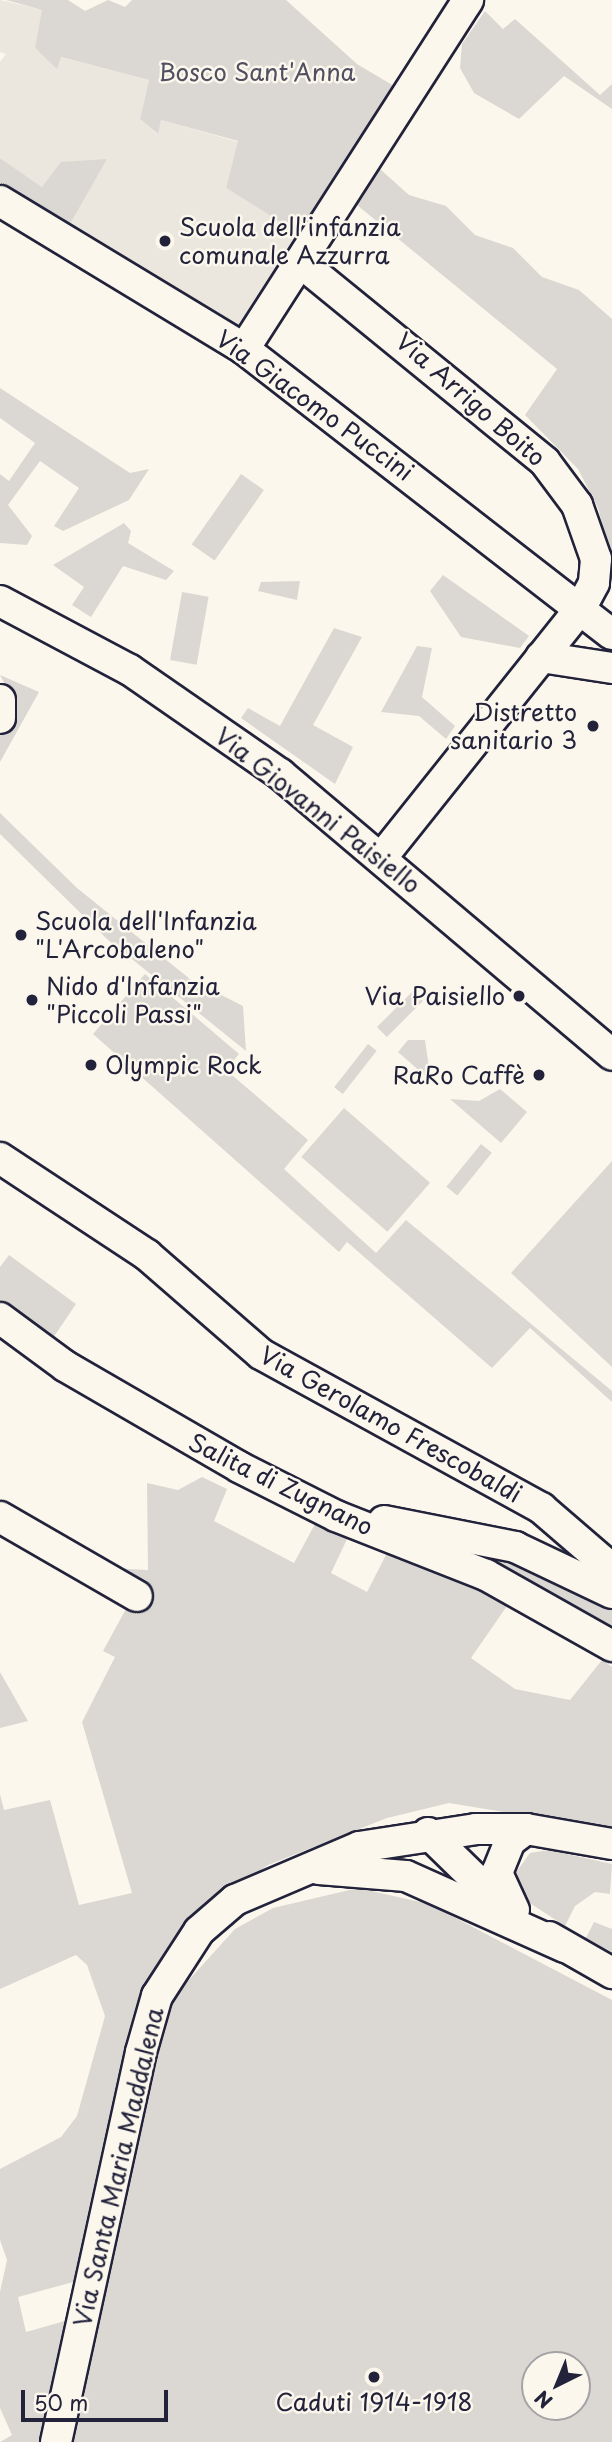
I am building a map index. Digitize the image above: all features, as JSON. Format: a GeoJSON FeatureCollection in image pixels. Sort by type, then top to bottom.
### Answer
{"type":"FeatureCollection","features":[{"type":"Feature","properties":{"kind":"street"},"geometry":{"type":"LineString","coordinates":[[243,349],[468,0]]}},
{"type":"Feature","properties":{"kind":"street","name":"Via Giacomo Puccini"},"geometry":{"type":"LineString","coordinates":[[0,201],[243,349],[612,634]]}},
{"type":"Feature","properties":{"kind":"street","name":"Via Arrigo Boito"},"geometry":{"type":"LineString","coordinates":[[300,261],[545,462],[577,505],[596,559],[594,583],[580,609],[382,857]]}},
{"type":"Feature","properties":{"kind":"street","name":"Via Giovanni Paisiello"},"geometry":{"type":"LineString","coordinates":[[0,601],[172,697],[382,857],[612,1055]]}},
{"type":"Feature","properties":{"kind":"street"},"geometry":{"type":"LineString","coordinates":[[541,657],[612,668]]}},
{"type":"Feature","properties":{"kind":"street"},"geometry":{"type":"LineString","coordinates":[[0,699],[0,718]]}},
{"type":"Feature","properties":{"kind":"street","name":"Via Gerolamo Frescobaldi"},"geometry":{"type":"LineString","coordinates":[[0,1158],[147,1255],[261,1354],[541,1508],[612,1569]]}},
{"type":"Feature","properties":{"kind":"street","name":"Salita di Zugnano"},"geometry":{"type":"LineString","coordinates":[[0,1318],[143,1413],[336,1516],[485,1574],[612,1646]]}},
{"type":"Feature","properties":{"kind":"street"},"geometry":{"type":"LineString","coordinates":[[336,1516],[421,1526],[515,1547],[612,1593]]}},
{"type":"Feature","properties":{"kind":"street"},"geometry":{"type":"LineString","coordinates":[[0,1517],[137,1596]]}},
{"type":"Feature","properties":{"kind":"street"},"geometry":{"type":"LineString","coordinates":[[518,1916],[497,1873],[510,1841],[526,1829]]}},
{"type":"Feature","properties":{"kind":"street"},"geometry":{"type":"LineString","coordinates":[[440,1888],[422,1864],[428,1833],[526,1829],[612,1844]]}},
{"type":"Feature","properties":{"kind":"street","name":"Via Santa Maria Maddalena"},"geometry":{"type":"LineString","coordinates":[[55,2442],[157,1996],[199,1931],[235,1900],[295,1871],[359,1847],[428,1833],[518,1916],[565,1947]]}},
{"type":"Feature","properties":{"kind":"street","name":"Via Santa Maria Maddalena"},"geometry":{"type":"LineString","coordinates":[[295,1871],[377,1870],[440,1888],[565,1947],[612,1973]]}},
{"type":"Feature","properties":{"kind":"shaded area"},"geometry":{"type":"Polygon","coordinates":[[[0,0],[43,10],[35,48],[57,68],[60,57],[149,80],[140,119],[157,134],[161,120],[238,142],[226,188],[298,233],[237,327],[69,226],[106,160],[42,187],[0,158],[0,62],[6,54],[0,52],[0,0]]]}},
{"type":"Feature","properties":{"kind":"green space","name":"Bosco Sant'Anna"},"geometry":{"type":"Polygon","coordinates":[[[6,0],[68,0],[85,11],[108,0],[125,7],[132,0],[286,0],[357,64],[394,86],[298,233],[226,188],[238,141],[161,120],[158,134],[140,119],[149,80],[61,57],[57,69],[35,48],[42,10],[6,0]]]}},
{"type":"Feature","properties":{"kind":"green space"},"geometry":{"type":"Polygon","coordinates":[[[485,11],[503,29],[515,19],[600,95],[612,84],[612,109],[564,76],[519,119],[474,93],[460,68],[462,44],[485,11]]]}},
{"type":"Feature","properties":{"kind":"green space"},"geometry":{"type":"Polygon","coordinates":[[[0,158],[42,187],[61,162],[107,159],[69,226],[0,183],[0,158]]]}},
{"type":"Feature","properties":{"kind":"green space"},"geometry":{"type":"Polygon","coordinates":[[[380,169],[409,195],[446,206],[475,235],[513,248],[542,277],[579,290],[612,319],[612,563],[598,508],[578,469],[525,415],[557,369],[357,205],[380,169]]]}},
{"type":"Feature","properties":{"kind":"green space"},"geometry":{"type":"Polygon","coordinates":[[[0,388],[130,473],[149,469],[129,500],[63,531],[54,526],[79,488],[40,461],[8,505],[32,536],[27,545],[0,543],[0,474],[9,481],[35,443],[0,418],[0,388]]]}},
{"type":"Feature","properties":{"kind":"green space"},"geometry":{"type":"Polygon","coordinates":[[[241,474],[264,490],[215,561],[192,544],[241,474]]]}},
{"type":"Feature","properties":{"kind":"green space"},"geometry":{"type":"Polygon","coordinates":[[[124,523],[131,531],[128,543],[174,571],[166,580],[123,566],[91,617],[72,605],[84,587],[53,565],[124,523]]]}},
{"type":"Feature","properties":{"kind":"green space"},"geometry":{"type":"Polygon","coordinates":[[[443,575],[529,636],[520,648],[461,637],[430,591],[443,575]]]}},
{"type":"Feature","properties":{"kind":"green space"},"geometry":{"type":"Polygon","coordinates":[[[300,581],[297,600],[258,591],[261,582],[300,581]]]}},
{"type":"Feature","properties":{"kind":"green space"},"geometry":{"type":"Polygon","coordinates":[[[182,592],[209,597],[197,665],[170,660],[182,592]]]}},
{"type":"Feature","properties":{"kind":"green space"},"geometry":{"type":"Polygon","coordinates":[[[334,628],[362,637],[313,725],[353,747],[335,784],[241,718],[248,708],[280,726],[334,628]]]}},
{"type":"Feature","properties":{"kind":"green space"},"geometry":{"type":"Polygon","coordinates":[[[417,646],[432,648],[422,697],[455,726],[446,739],[419,716],[381,712],[417,646]]]}},
{"type":"Feature","properties":{"kind":"green space"},"geometry":{"type":"Polygon","coordinates":[[[0,675],[39,692],[0,762],[0,736],[17,707],[0,675]]]}},
{"type":"Feature","properties":{"kind":"green space"},"geometry":{"type":"Polygon","coordinates":[[[0,813],[77,888],[190,979],[243,1006],[246,1051],[107,939],[0,834],[0,813]]]}},
{"type":"Feature","properties":{"kind":"green space"},"geometry":{"type":"Polygon","coordinates":[[[145,974],[239,1054],[226,1070],[308,1140],[284,1169],[376,1253],[406,1220],[612,1391],[612,1402],[530,1328],[492,1368],[347,1242],[339,1252],[93,1034],[145,974]]]}},
{"type":"Feature","properties":{"kind":"green space"},"geometry":{"type":"Polygon","coordinates":[[[413,991],[423,1001],[387,1037],[377,1027],[413,991]]]}},
{"type":"Feature","properties":{"kind":"green space"},"geometry":{"type":"Polygon","coordinates":[[[408,1040],[425,1040],[431,1081],[398,1052],[408,1040]]]}},
{"type":"Feature","properties":{"kind":"green space"},"geometry":{"type":"Polygon","coordinates":[[[368,1044],[377,1051],[343,1094],[334,1087],[368,1044]]]}},
{"type":"Feature","properties":{"kind":"green space"},"geometry":{"type":"Polygon","coordinates":[[[500,1089],[527,1112],[501,1143],[450,1099],[479,1101],[500,1089]]]}},
{"type":"Feature","properties":{"kind":"green space"},"geometry":{"type":"Polygon","coordinates":[[[344,1108],[430,1183],[387,1232],[301,1157],[344,1108]]]}},
{"type":"Feature","properties":{"kind":"green space"},"geometry":{"type":"Polygon","coordinates":[[[481,1144],[492,1153],[457,1196],[446,1187],[481,1144]]]}},
{"type":"Feature","properties":{"kind":"green space"},"geometry":{"type":"Polygon","coordinates":[[[612,1161],[612,1367],[511,1273],[612,1161]]]}},
{"type":"Feature","properties":{"kind":"green space"},"geometry":{"type":"Polygon","coordinates":[[[9,1255],[76,1304],[51,1341],[0,1303],[0,1267],[9,1255]]]}},
{"type":"Feature","properties":{"kind":"green space"},"geometry":{"type":"Polygon","coordinates":[[[202,1477],[227,1489],[214,1521],[294,1563],[316,1522],[348,1537],[331,1573],[367,1592],[388,1551],[509,1603],[471,1658],[515,1689],[570,1700],[602,1660],[612,1667],[612,1830],[449,1803],[387,1818],[268,1865],[191,1917],[141,1994],[77,2281],[18,2297],[26,2332],[65,2321],[41,2442],[0,2442],[12,2435],[0,2408],[0,2292],[7,2260],[0,2240],[0,2169],[61,2137],[77,2116],[105,2016],[87,1965],[76,1955],[0,1989],[0,1794],[4,1810],[50,1800],[79,1905],[132,1893],[82,1722],[115,1657],[103,1651],[132,1598],[112,1568],[148,1570],[147,1483],[178,1490],[202,1477]]]}},
{"type":"Feature","properties":{"kind":"green space"},"geometry":{"type":"Polygon","coordinates":[[[412,1533],[531,1563],[612,1604],[612,1632],[412,1533]]]}},
{"type":"Feature","properties":{"kind":"green space"},"geometry":{"type":"Polygon","coordinates":[[[0,1672],[28,1721],[0,1728],[0,1672]]]}},
{"type":"Feature","properties":{"kind":"green space"},"geometry":{"type":"Polygon","coordinates":[[[549,1850],[612,1864],[610,1894],[595,1892],[575,1906],[565,1926],[516,1894],[512,1878],[530,1853],[549,1850]]]}},
{"type":"Feature","properties":{"kind":"green space"},"geometry":{"type":"Polygon","coordinates":[[[358,1888],[429,1904],[612,2000],[612,2442],[71,2442],[164,2026],[178,1992],[235,1929],[273,1908],[358,1888]]]}},
{"type":"Feature","properties":{"kind":"green space"},"geometry":{"type":"Polygon","coordinates":[[[594,1922],[612,1929],[612,1952],[586,1938],[594,1922]]]}},
{"type":"Feature","properties":{"kind":"place","name":"Scuola dell'infanzia comunale Azzurra"},"geometry":{"type":"Point","coordinates":[165,241]}},
{"type":"Feature","properties":{"kind":"place","name":"Distretto sanitario 3"},"geometry":{"type":"Point","coordinates":[593,726]}},
{"type":"Feature","properties":{"kind":"place","name":"Scuola dell'Infanzia \"L'Arcobaleno\""},"geometry":{"type":"Point","coordinates":[21,935]}},
{"type":"Feature","properties":{"kind":"place","name":"Via Paisiello"},"geometry":{"type":"Point","coordinates":[519,996]}},
{"type":"Feature","properties":{"kind":"place","name":"Nido d'Infanzia \"Piccoli Passi\""},"geometry":{"type":"Point","coordinates":[32,1000]}},
{"type":"Feature","properties":{"kind":"place","name":"Olympic Rock"},"geometry":{"type":"Point","coordinates":[91,1065]}},
{"type":"Feature","properties":{"kind":"place","name":"RaRo Caffè"},"geometry":{"type":"Point","coordinates":[539,1075]}},
{"type":"Feature","properties":{"kind":"place","name":"Caduti 1914-1918"},"geometry":{"type":"Point","coordinates":[374,2377]}}]}
